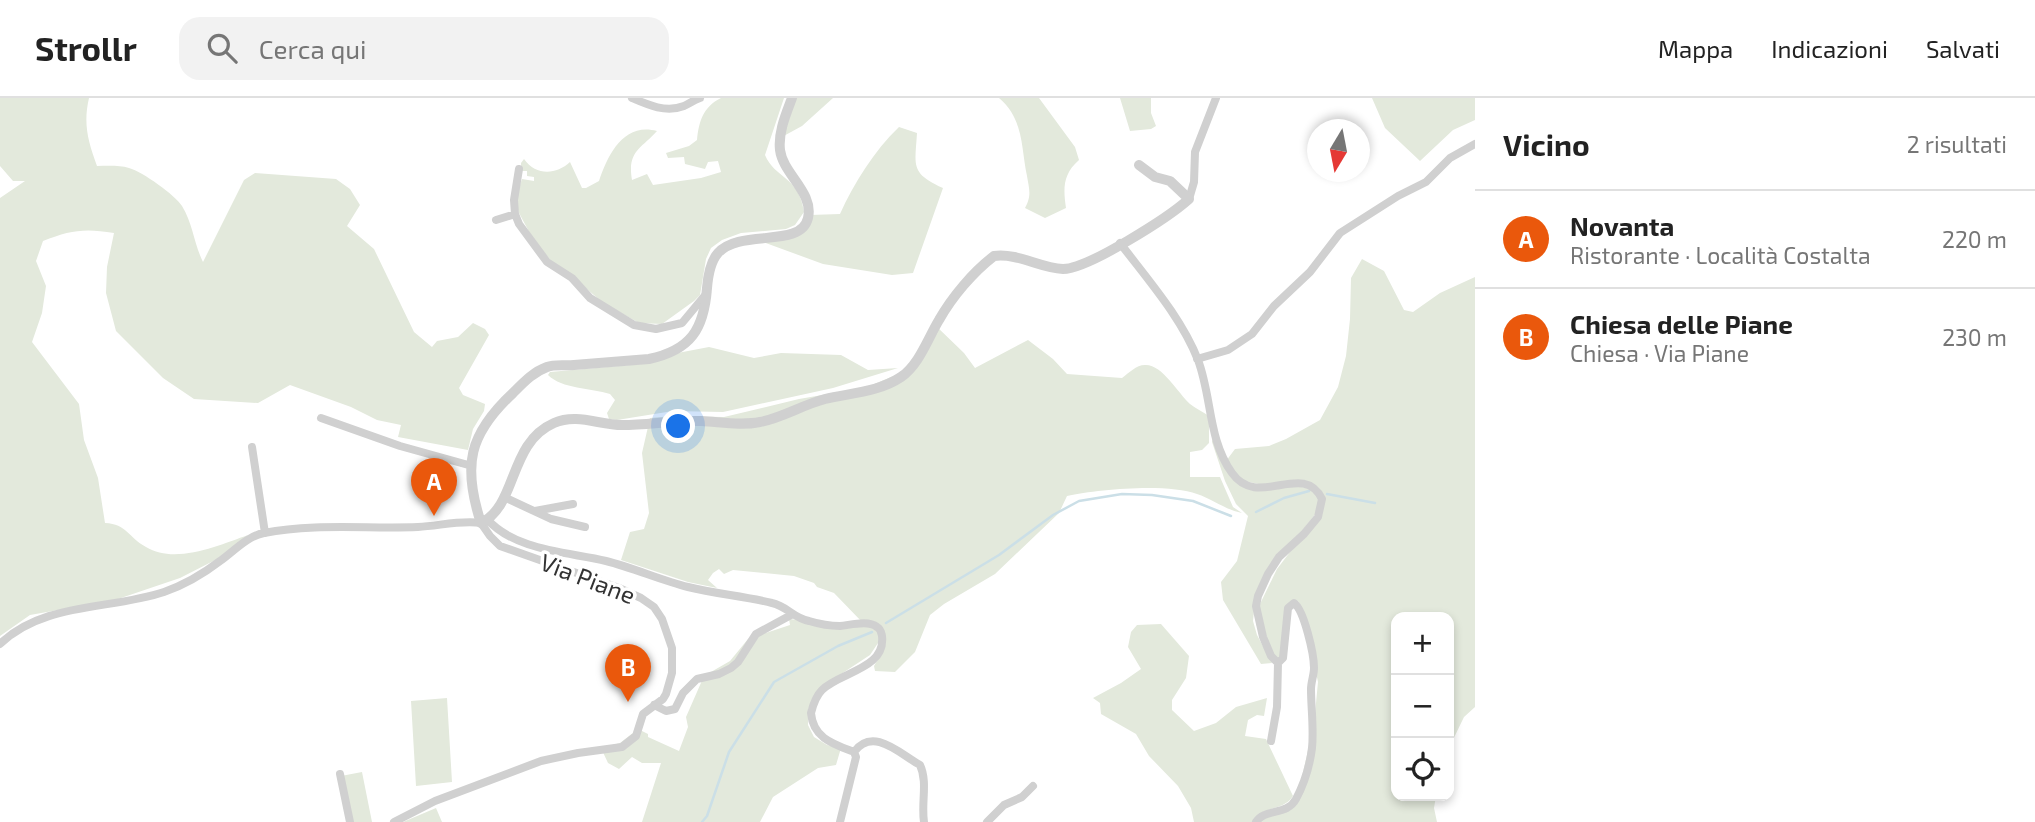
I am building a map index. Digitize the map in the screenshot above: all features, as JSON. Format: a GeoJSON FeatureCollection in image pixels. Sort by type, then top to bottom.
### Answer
{"type":"FeatureCollection","features":[{"type":"Feature","properties":{"kind":"street"},"geometry":{"type":"LineString","coordinates":[[632,98],[664,108],[686,105],[700,98]]}},
{"type":"Feature","properties":{"kind":"street"},"geometry":{"type":"LineString","coordinates":[[484,521],[474,505],[474,443],[496,408],[531,376],[550,366],[649,359],[665,356],[689,342],[703,318],[708,274],[717,253],[743,239],[782,237],[803,228],[808,221],[809,209],[780,153],[780,138],[792,98]]}},
{"type":"Feature","properties":{"kind":"street"},"geometry":{"type":"LineString","coordinates":[[1,646],[36,620],[49,615],[166,591],[188,582],[254,536],[265,533],[320,527],[420,527],[484,521],[494,514],[504,497],[516,463],[524,450],[538,434],[556,422],[579,419],[622,425],[678,421],[727,424],[758,422],[891,382],[907,372],[944,311],[994,256],[1016,257],[1049,267],[1068,269],[1168,216],[1189,199],[1194,182],[1195,152],[1216,98]]}},
{"type":"Feature","properties":{"kind":"street"},"geometry":{"type":"LineString","coordinates":[[1197,359],[1228,350],[1252,334],[1274,306],[1310,272],[1340,233],[1398,196],[1426,182],[1450,158],[1475,144]]}},
{"type":"Feature","properties":{"kind":"street"},"geometry":{"type":"LineString","coordinates":[[1139,165],[1155,177],[1170,181],[1189,199]]}},
{"type":"Feature","properties":{"kind":"street"},"geometry":{"type":"LineString","coordinates":[[519,169],[514,200],[519,224],[547,262],[572,278],[590,298],[634,325],[656,329],[682,323],[707,293]]}},
{"type":"Feature","properties":{"kind":"street"},"geometry":{"type":"LineString","coordinates":[[496,220],[515,214]]}},
{"type":"Feature","properties":{"kind":"street"},"geometry":{"type":"LineString","coordinates":[[1120,243],[1162,298],[1197,359],[1204,378],[1213,431],[1225,462],[1239,481],[1250,488],[1260,489],[1294,483],[1313,488],[1322,499],[1318,517],[1279,557],[1258,596],[1256,606],[1264,637],[1271,656],[1278,663]]}},
{"type":"Feature","properties":{"kind":"street"},"geometry":{"type":"LineString","coordinates":[[321,418],[391,444],[472,466]]}},
{"type":"Feature","properties":{"kind":"street"},"geometry":{"type":"LineString","coordinates":[[252,447],[265,533]]}},
{"type":"Feature","properties":{"kind":"street"},"geometry":{"type":"LineString","coordinates":[[504,497],[551,519],[585,527]]}},
{"type":"Feature","properties":{"kind":"street"},"geometry":{"type":"LineString","coordinates":[[535,511],[573,504]]}},
{"type":"Feature","properties":{"kind":"street","name":"Via Piane"},"geometry":{"type":"LineString","coordinates":[[484,521],[532,544],[609,562],[685,586],[732,597],[771,602],[782,606],[791,615],[826,625],[877,626],[881,631],[880,648],[874,660],[821,691],[811,710],[817,733],[833,744],[854,752]]}},
{"type":"Feature","properties":{"kind":"street","name":"Via Piane"},"geometry":{"type":"LineString","coordinates":[[394,822],[435,800],[541,761],[622,747],[636,736],[643,714],[663,699],[669,685],[672,648],[662,619],[654,607],[619,588],[500,545],[490,536],[484,521]]}},
{"type":"Feature","properties":{"kind":"street"},"geometry":{"type":"LineString","coordinates":[[1256,822],[1261,816],[1285,809],[1294,802],[1311,751],[1311,687],[1314,668],[1303,616],[1296,603],[1292,603],[1288,608],[1283,657],[1278,663],[1277,708],[1271,741]]}},
{"type":"Feature","properties":{"kind":"street"},"geometry":{"type":"LineString","coordinates":[[654,705],[667,711],[675,709],[683,693],[697,679],[731,668],[756,634],[791,615]]}},
{"type":"Feature","properties":{"kind":"street"},"geometry":{"type":"LineString","coordinates":[[840,822],[856,757],[854,752],[866,741],[880,740],[920,765],[924,774],[924,822]]}},
{"type":"Feature","properties":{"kind":"street"},"geometry":{"type":"LineString","coordinates":[[340,774],[350,822]]}},
{"type":"Feature","properties":{"kind":"street"},"geometry":{"type":"LineString","coordinates":[[987,822],[1004,805],[1022,797],[1033,786]]}},
{"type":"Feature","properties":{"kind":"shaded area"},"geometry":{"type":"Polygon","coordinates":[[[0,98],[89,98],[87,132],[97,166],[121,166],[135,170],[173,196],[186,213],[203,262],[244,180],[255,173],[336,179],[350,189],[360,205],[347,226],[374,249],[414,332],[432,347],[437,341],[458,337],[473,323],[485,329],[489,335],[459,388],[463,395],[485,404],[484,411],[473,429],[468,450],[398,437],[401,425],[377,420],[351,407],[290,385],[258,403],[194,399],[163,378],[116,331],[106,293],[107,267],[114,233],[78,231],[43,241],[36,261],[46,286],[42,313],[32,342],[79,404],[84,440],[98,478],[105,523],[123,528],[146,547],[170,554],[197,551],[248,535],[229,553],[180,578],[115,600],[30,615],[0,636],[0,198],[25,181],[13,181],[0,166],[0,98]]]}},
{"type":"Feature","properties":{"kind":"shaded area"},"geometry":{"type":"Polygon","coordinates":[[[721,98],[784,98],[765,155],[769,163],[797,191],[804,212],[795,225],[786,229],[741,233],[722,240],[711,248],[706,259],[700,295],[694,301],[662,324],[639,323],[602,302],[556,267],[533,239],[515,200],[522,179],[534,181],[534,177],[527,176],[527,171],[521,171],[521,163],[524,159],[534,168],[546,172],[559,169],[570,162],[582,188],[586,188],[599,181],[619,142],[635,131],[645,129],[657,131],[633,156],[632,180],[647,174],[653,185],[701,178],[721,172],[718,161],[708,162],[705,169],[685,164],[684,157],[668,158],[666,153],[689,146],[697,140],[703,115],[721,98]]]}},
{"type":"Feature","properties":{"kind":"shaded area"},"geometry":{"type":"Polygon","coordinates":[[[794,98],[833,98],[802,126],[780,138],[794,98]]]}},
{"type":"Feature","properties":{"kind":"shaded area"},"geometry":{"type":"Polygon","coordinates":[[[999,98],[1039,98],[1075,147],[1079,160],[1065,182],[1066,208],[1045,218],[1025,208],[1029,192],[1020,134],[1013,115],[999,98]]]}},
{"type":"Feature","properties":{"kind":"shaded area"},"geometry":{"type":"Polygon","coordinates":[[[1120,98],[1151,98],[1151,113],[1156,126],[1130,131],[1120,98]]]}},
{"type":"Feature","properties":{"kind":"shaded area"},"geometry":{"type":"Polygon","coordinates":[[[1372,98],[1475,98],[1475,120],[1453,130],[1420,161],[1385,128],[1372,98]]]}},
{"type":"Feature","properties":{"kind":"shaded area"},"geometry":{"type":"Polygon","coordinates":[[[899,127],[917,133],[917,167],[925,178],[943,188],[913,273],[892,275],[823,264],[763,242],[786,236],[810,215],[840,214],[865,168],[899,127]]]}},
{"type":"Feature","properties":{"kind":"shaded area"},"geometry":{"type":"Polygon","coordinates":[[[1362,259],[1384,271],[1404,310],[1413,312],[1440,293],[1475,277],[1475,707],[1464,717],[1454,738],[1454,612],[1391,612],[1391,801],[1435,801],[1437,822],[1258,822],[1296,803],[1314,724],[1318,682],[1298,601],[1290,601],[1284,653],[1274,662],[1256,624],[1260,604],[1277,569],[1323,509],[1314,487],[1268,486],[1240,480],[1226,461],[1235,449],[1269,446],[1320,420],[1338,387],[1346,356],[1351,278],[1362,259]]]}},
{"type":"Feature","properties":{"kind":"shaded area"},"geometry":{"type":"Polygon","coordinates":[[[935,325],[964,353],[975,368],[1028,340],[1053,359],[1067,374],[1122,378],[1142,365],[1158,369],[1190,404],[1209,416],[1209,443],[1202,450],[1190,452],[1190,477],[1220,477],[1233,507],[1242,513],[1197,494],[1169,489],[1114,489],[1067,496],[1059,513],[995,574],[930,615],[915,652],[895,672],[875,671],[874,666],[883,651],[884,635],[863,623],[834,593],[817,587],[814,583],[794,576],[733,570],[724,574],[719,569],[708,580],[717,588],[688,582],[621,560],[630,532],[644,529],[649,513],[642,453],[650,418],[724,417],[799,399],[834,393],[851,394],[905,371],[935,325]]]}},
{"type":"Feature","properties":{"kind":"shaded area"},"geometry":{"type":"Polygon","coordinates":[[[709,347],[754,358],[781,353],[841,355],[868,370],[898,368],[833,388],[723,412],[673,411],[617,420],[609,419],[607,413],[615,400],[610,394],[569,386],[548,375],[550,372],[653,363],[667,355],[709,347]]]}},
{"type":"Feature","properties":{"kind":"shaded area"},"geometry":{"type":"Polygon","coordinates":[[[1213,437],[1222,459],[1249,489],[1292,485],[1317,493],[1320,508],[1274,567],[1254,611],[1253,621],[1257,635],[1272,663],[1261,664],[1223,600],[1221,582],[1237,561],[1248,516],[1236,504],[1225,481],[1212,442],[1213,437]]]}},
{"type":"Feature","properties":{"kind":"shaded area"},"geometry":{"type":"Polygon","coordinates":[[[789,619],[876,627],[880,640],[870,655],[823,686],[808,709],[808,725],[814,737],[827,745],[841,748],[836,765],[818,768],[773,797],[760,822],[642,822],[661,763],[642,763],[632,757],[619,769],[608,763],[601,748],[620,743],[638,729],[648,734],[648,737],[679,751],[688,727],[686,717],[704,676],[730,661],[748,639],[790,625],[789,619]]]}},
{"type":"Feature","properties":{"kind":"shaded area"},"geometry":{"type":"Polygon","coordinates":[[[1161,624],[1189,656],[1186,678],[1172,700],[1172,710],[1194,731],[1216,723],[1236,707],[1267,698],[1264,716],[1257,715],[1248,720],[1245,736],[1266,739],[1293,796],[1289,801],[1261,813],[1252,822],[1194,822],[1191,808],[1178,786],[1149,756],[1136,734],[1101,714],[1100,703],[1093,698],[1141,669],[1128,647],[1131,632],[1137,625],[1161,624]]]}},
{"type":"Feature","properties":{"kind":"shaded area"},"geometry":{"type":"Polygon","coordinates":[[[447,698],[452,782],[416,786],[411,701],[447,698]]]}},
{"type":"Feature","properties":{"kind":"shaded area"},"geometry":{"type":"Polygon","coordinates":[[[362,772],[372,822],[352,822],[341,776],[362,772]]]}},
{"type":"Feature","properties":{"kind":"shaded area"},"geometry":{"type":"Polygon","coordinates":[[[436,808],[442,822],[403,822],[436,808]]]}},
{"type":"Feature","properties":{"kind":"waterway"},"geometry":{"type":"LineString","coordinates":[[1256,512],[1284,498],[1309,491]]}},
{"type":"Feature","properties":{"kind":"waterway"},"geometry":{"type":"LineString","coordinates":[[886,623],[999,555],[1053,515],[1079,501],[1122,494],[1152,495],[1193,501],[1231,516]]}},
{"type":"Feature","properties":{"kind":"waterway"},"geometry":{"type":"LineString","coordinates":[[1327,494],[1375,503]]}},
{"type":"Feature","properties":{"kind":"waterway"},"geometry":{"type":"LineString","coordinates":[[702,822],[707,816],[729,752],[774,682],[838,646],[872,632]]}},
{"type":"Feature","properties":{"kind":"place","name":"Novanta"},"geometry":{"type":"Point","coordinates":[434,516]}},
{"type":"Feature","properties":{"kind":"place","name":"Chiesa delle Piane"},"geometry":{"type":"Point","coordinates":[628,702]}}]}
